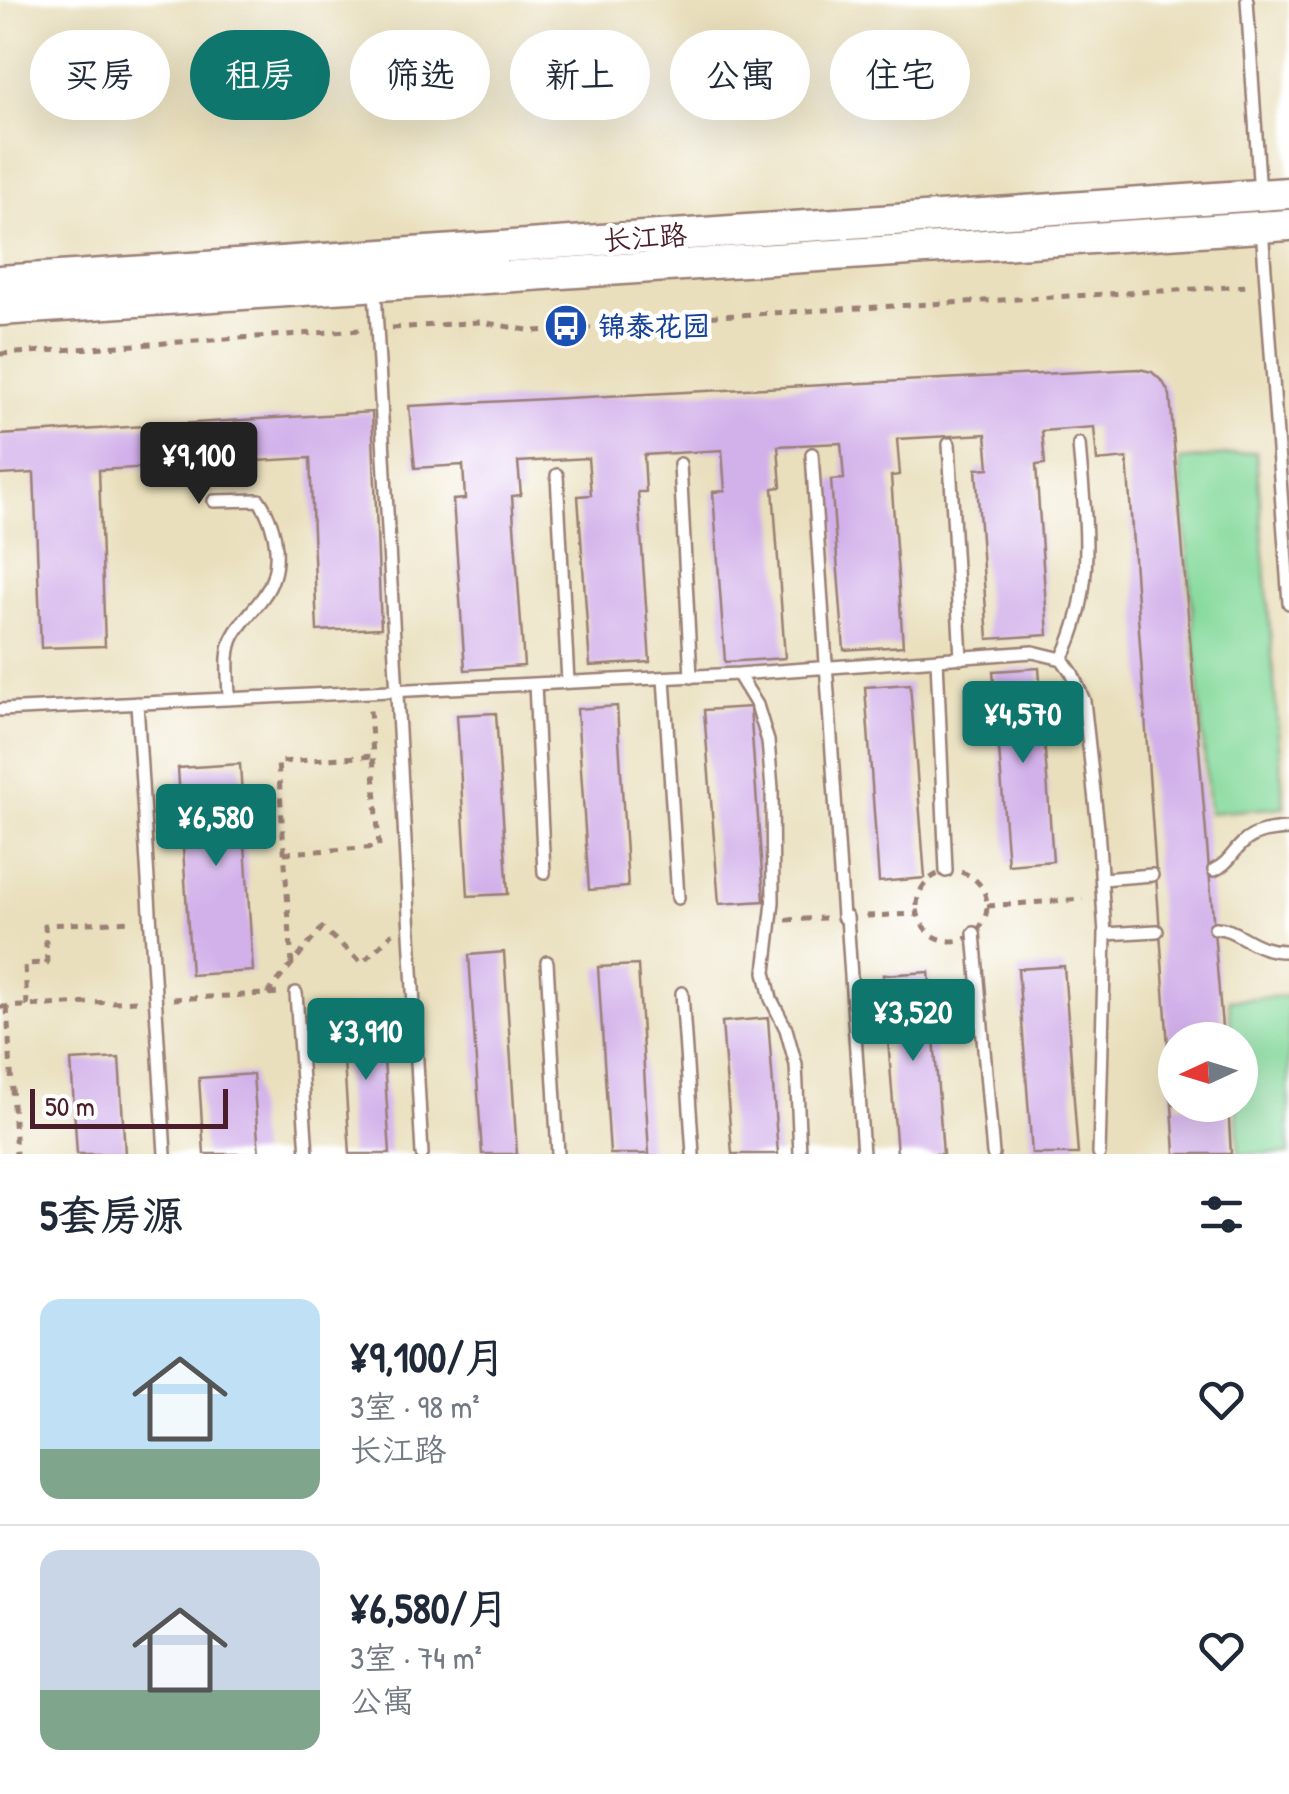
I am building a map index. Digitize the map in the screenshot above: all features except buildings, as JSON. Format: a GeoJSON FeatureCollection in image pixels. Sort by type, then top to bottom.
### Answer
{"type":"FeatureCollection","features":[{"type":"Feature","properties":{"kind":"street","name":"长江路"},"geometry":{"type":"LineString","coordinates":[[0,310],[374,271],[1274,194]]}},
{"type":"Feature","properties":{"kind":"street","name":"长江路"},"geometry":{"type":"LineString","coordinates":[[0,280],[374,271],[1276,226]]}},
{"type":"Feature","properties":{"kind":"lane"},"geometry":{"type":"LineString","coordinates":[[1247,0],[1274,194],[1276,226],[1266,285],[1289,603]]}},
{"type":"Feature","properties":{"kind":"lane"},"geometry":{"type":"LineString","coordinates":[[374,271],[422,1154]]}},
{"type":"Feature","properties":{"kind":"lane"},"geometry":{"type":"LineString","coordinates":[[948,444],[961,658]]}},
{"type":"Feature","properties":{"kind":"lane"},"geometry":{"type":"LineString","coordinates":[[1062,660],[1080,616],[1087,577],[1080,444]]}},
{"type":"Feature","properties":{"kind":"lane"},"geometry":{"type":"LineString","coordinates":[[812,454],[863,1154]]}},
{"type":"Feature","properties":{"kind":"lane"},"geometry":{"type":"LineString","coordinates":[[680,464],[691,677]]}},
{"type":"Feature","properties":{"kind":"lane"},"geometry":{"type":"LineString","coordinates":[[557,475],[568,682]]}},
{"type":"Feature","properties":{"kind":"lane"},"geometry":{"type":"LineString","coordinates":[[214,501],[259,500],[270,520],[277,557],[275,577],[234,635],[228,650],[229,699]]}},
{"type":"Feature","properties":{"kind":"lane"},"geometry":{"type":"LineString","coordinates":[[0,710],[691,677],[1033,652],[1062,660],[1084,701],[1102,880],[1106,934],[1102,1152]]}},
{"type":"Feature","properties":{"kind":"lane"},"geometry":{"type":"LineString","coordinates":[[938,660],[946,871]]}},
{"type":"Feature","properties":{"kind":"lane"},"geometry":{"type":"LineString","coordinates":[[738,674],[757,705],[768,740],[773,902],[765,972],[796,1065],[800,1154]]}},
{"type":"Feature","properties":{"kind":"lane"},"geometry":{"type":"LineString","coordinates":[[664,678],[678,898]]}},
{"type":"Feature","properties":{"kind":"lane"},"geometry":{"type":"LineString","coordinates":[[535,684],[544,873]]}},
{"type":"Feature","properties":{"kind":"lane"},"geometry":{"type":"LineString","coordinates":[[137,703],[165,1154]]}},
{"type":"Feature","properties":{"kind":"lane"},"geometry":{"type":"LineString","coordinates":[[1214,870],[1226,865],[1246,839],[1289,829]]}},
{"type":"Feature","properties":{"kind":"lane"},"geometry":{"type":"LineString","coordinates":[[1102,880],[1152,875]]}},
{"type":"Feature","properties":{"kind":"lane"},"geometry":{"type":"LineString","coordinates":[[1215,928],[1228,928],[1252,946],[1289,952]]}},
{"type":"Feature","properties":{"kind":"lane"},"geometry":{"type":"LineString","coordinates":[[1106,934],[1157,932]]}},
{"type":"Feature","properties":{"kind":"lane"},"geometry":{"type":"LineString","coordinates":[[974,933],[993,1154]]}},
{"type":"Feature","properties":{"kind":"lane"},"geometry":{"type":"LineString","coordinates":[[547,962],[558,1154]]}},
{"type":"Feature","properties":{"kind":"lane"},"geometry":{"type":"LineString","coordinates":[[296,993],[307,1154]]}},
{"type":"Feature","properties":{"kind":"lane"},"geometry":{"type":"LineString","coordinates":[[682,993],[692,1154]]}},
{"type":"Feature","properties":{"kind":"path"},"geometry":{"type":"LineString","coordinates":[[0,354],[481,322],[533,331],[623,326],[648,320],[1266,285]]}},
{"type":"Feature","properties":{"kind":"path"},"geometry":{"type":"LineString","coordinates":[[284,853],[379,847],[369,692]]}},
{"type":"Feature","properties":{"kind":"path"},"geometry":{"type":"LineString","coordinates":[[292,964],[278,762],[373,756]]}},
{"type":"Feature","properties":{"kind":"path"},"geometry":{"type":"LineString","coordinates":[[946,871],[968,875],[978,882],[986,906],[982,924],[974,933],[952,941],[930,933],[918,914],[920,891],[935,875],[946,871]]}},
{"type":"Feature","properties":{"kind":"path"},"geometry":{"type":"LineString","coordinates":[[986,906],[1103,898]]}},
{"type":"Feature","properties":{"kind":"path"},"geometry":{"type":"LineString","coordinates":[[267,994],[322,928],[362,963],[409,917]]}},
{"type":"Feature","properties":{"kind":"path"},"geometry":{"type":"LineString","coordinates":[[27,1006],[25,964],[47,963],[45,924],[151,920]]}},
{"type":"Feature","properties":{"kind":"path"},"geometry":{"type":"LineString","coordinates":[[7,1007],[16,1154]]}},
{"type":"Feature","properties":{"kind":"green space"},"geometry":{"type":"Polygon","coordinates":[[[1256,452],[1284,807],[1209,813],[1180,460],[1256,452]]]}},
{"type":"Feature","properties":{"kind":"green space"},"geometry":{"type":"Polygon","coordinates":[[[1289,996],[1289,1154],[1239,1154],[1237,1122],[1258,1122],[1258,1022],[1230,1022],[1229,1000],[1289,996]]]}},
{"type":"Feature","properties":{"kind":"place","name":"锦泰花园"},"geometry":{"type":"Point","coordinates":[566,326]}}]}
